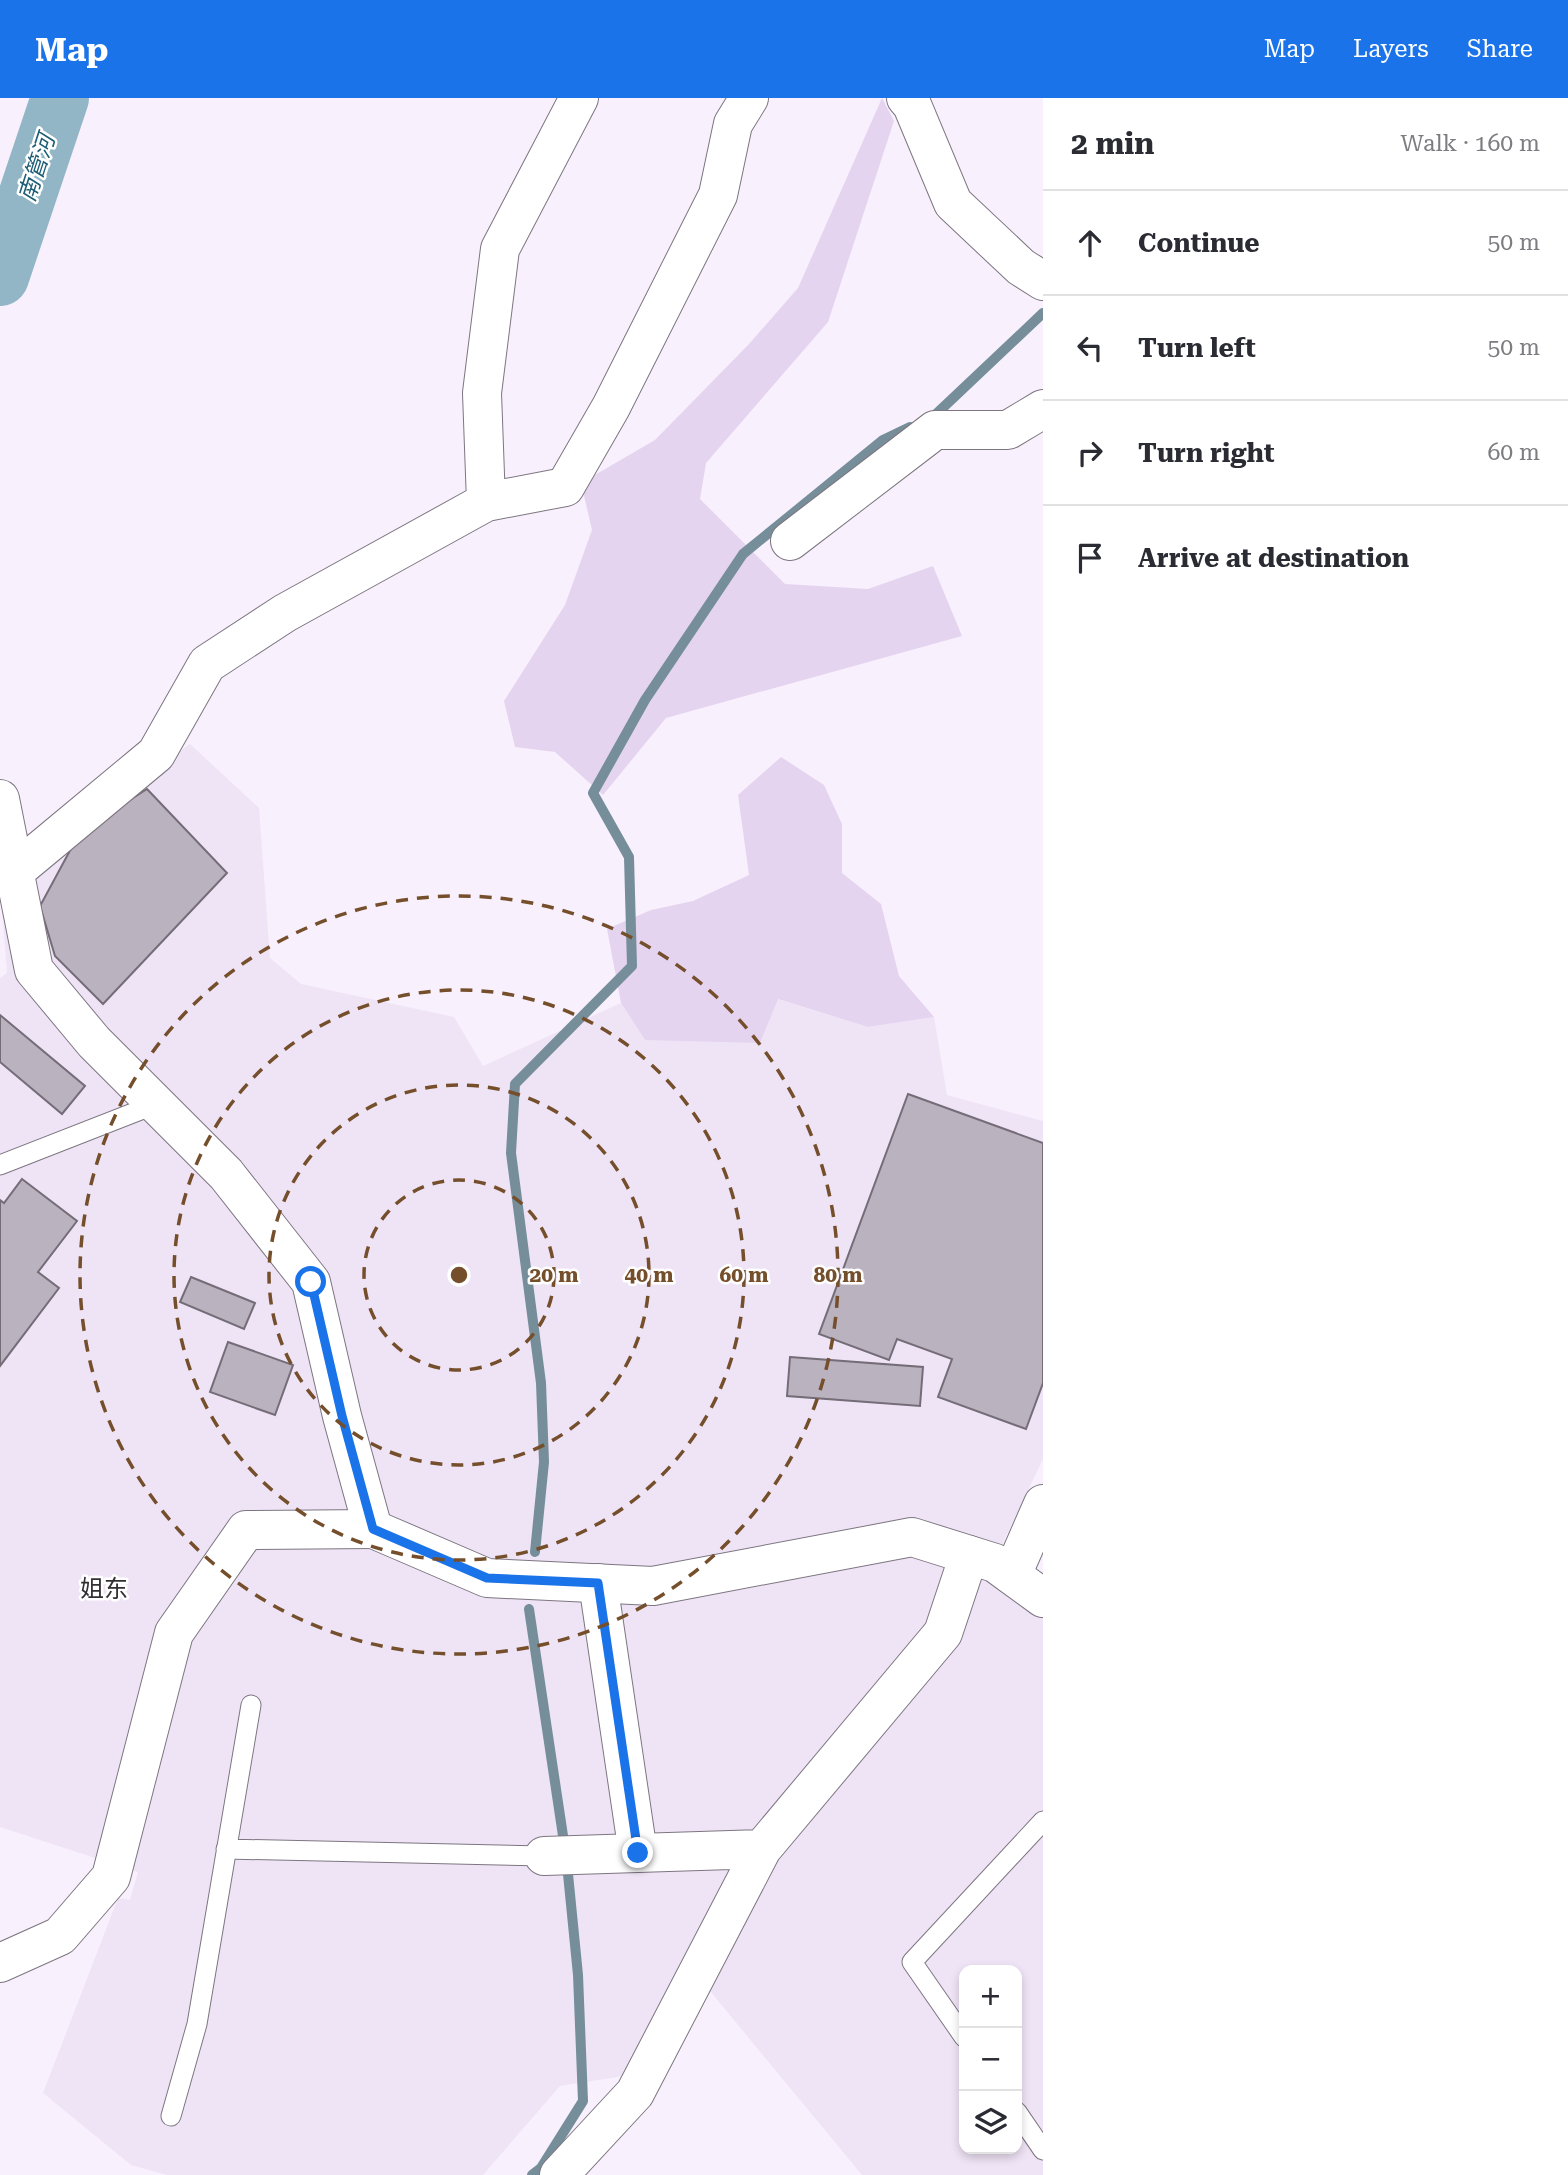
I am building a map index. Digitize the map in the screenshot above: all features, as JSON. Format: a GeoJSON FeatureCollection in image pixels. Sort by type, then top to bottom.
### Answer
{"type":"FeatureCollection","features":[{"type":"Feature","properties":{"kind":"street"},"geometry":{"type":"LineString","coordinates":[[486,502],[482,393],[500,250],[579,98]]}},
{"type":"Feature","properties":{"kind":"street"},"geometry":{"type":"LineString","coordinates":[[14,872],[156,754],[207,664],[285,612],[486,502],[565,487],[611,407],[718,195],[733,124],[749,98]]}},
{"type":"Feature","properties":{"kind":"street"},"geometry":{"type":"LineString","coordinates":[[906,98],[912,105],[953,203],[1021,267],[1043,282]]}},
{"type":"Feature","properties":{"kind":"street"},"geometry":{"type":"LineString","coordinates":[[790,541],[935,430],[1008,430],[1043,409]]}},
{"type":"Feature","properties":{"kind":"street"},"geometry":{"type":"LineString","coordinates":[[0,799],[34,970],[93,1042],[226,1174],[311,1282],[342,1416],[373,1529]]}},
{"type":"Feature","properties":{"kind":"street"},"geometry":{"type":"LineString","coordinates":[[1012,1576],[1043,1504]]}},
{"type":"Feature","properties":{"kind":"street"},"geometry":{"type":"LineString","coordinates":[[0,1963],[60,1936],[111,1877],[174,1633],[246,1530],[373,1529],[487,1578],[653,1586],[912,1537],[995,1563],[1043,1598]]}},
{"type":"Feature","properties":{"kind":"street"},"geometry":{"type":"LineString","coordinates":[[559,2175],[635,2093],[762,1849],[943,1633],[969,1555]]}},
{"type":"Feature","properties":{"kind":"street"},"geometry":{"type":"LineString","coordinates":[[598,1583],[638,1853]]}},
{"type":"Feature","properties":{"kind":"street"},"geometry":{"type":"LineString","coordinates":[[559,1856],[762,1849]]}},
{"type":"Feature","properties":{"kind":"lane"},"geometry":{"type":"LineString","coordinates":[[0,1165],[156,1104]]}},
{"type":"Feature","properties":{"kind":"lane"},"geometry":{"type":"LineString","coordinates":[[171,2116],[197,2024],[251,1705]]}},
{"type":"Feature","properties":{"kind":"lane"},"geometry":{"type":"LineString","coordinates":[[959,2030],[912,1962],[1043,1821]]}},
{"type":"Feature","properties":{"kind":"lane"},"geometry":{"type":"LineString","coordinates":[[226,1849],[559,1856]]}},
{"type":"Feature","properties":{"kind":"lane"},"geometry":{"type":"LineString","coordinates":[[1022,2119],[1043,2150]]}},
{"type":"Feature","properties":{"kind":"shaded area"},"geometry":{"type":"Polygon","coordinates":[[[882,98],[894,121],[828,322],[706,463],[700,499],[785,584],[868,589],[933,566],[962,636],[666,718],[603,795],[555,752],[515,747],[504,701],[565,605],[592,530],[581,483],[655,440],[749,344],[798,288],[882,98]]]}},
{"type":"Feature","properties":{"kind":"shaded area"},"geometry":{"type":"Polygon","coordinates":[[[190,744],[259,808],[270,958],[301,984],[454,1017],[483,1066],[621,1003],[645,1040],[777,999],[868,1027],[934,1017],[947,1095],[1043,1121],[1043,1459],[1001,1547],[1043,1575],[1043,2175],[862,2175],[705,1985],[662,2070],[560,2086],[483,2175],[167,2175],[131,2165],[43,2093],[118,1898],[130,1900],[138,1872],[0,1827],[0,978],[7,973],[0,883],[190,744]]]}},
{"type":"Feature","properties":{"kind":"shaded area"},"geometry":{"type":"Polygon","coordinates":[[[781,757],[824,785],[842,824],[842,873],[881,904],[899,976],[934,1017],[868,1027],[778,999],[760,1043],[645,1040],[621,1003],[607,929],[651,910],[693,901],[749,875],[738,795],[781,757]]]}},
{"type":"Feature","properties":{"kind":"building"},"geometry":{"type":"Polygon","coordinates":[[[147,789],[227,873],[103,1004],[55,956],[40,906],[80,832],[147,789]]]}},
{"type":"Feature","properties":{"kind":"building"},"geometry":{"type":"Polygon","coordinates":[[[0,1015],[85,1086],[62,1114],[0,1062],[0,1015]]]}},
{"type":"Feature","properties":{"kind":"building"},"geometry":{"type":"Polygon","coordinates":[[[908,1094],[1043,1143],[1043,1383],[1026,1429],[938,1397],[952,1359],[897,1339],[889,1360],[819,1334],[908,1094]]]}},
{"type":"Feature","properties":{"kind":"building"},"geometry":{"type":"Polygon","coordinates":[[[22,1179],[77,1221],[38,1272],[59,1288],[0,1366],[0,1200],[4,1203],[22,1179]]]}},
{"type":"Feature","properties":{"kind":"building"},"geometry":{"type":"Polygon","coordinates":[[[191,1277],[255,1303],[244,1329],[180,1302],[191,1277]]]}},
{"type":"Feature","properties":{"kind":"building"},"geometry":{"type":"Polygon","coordinates":[[[228,1342],[293,1365],[275,1415],[210,1392],[228,1342]]]}},
{"type":"Feature","properties":{"kind":"building"},"geometry":{"type":"Polygon","coordinates":[[[790,1357],[923,1367],[920,1406],[787,1396],[790,1357]]]}},
{"type":"Feature","properties":{"kind":"waterway","name":"南管河"},"geometry":{"type":"LineString","coordinates":[[0,277],[60,98]]}},
{"type":"Feature","properties":{"kind":"waterway"},"geometry":{"type":"LineString","coordinates":[[933,417],[1043,313]]}},
{"type":"Feature","properties":{"kind":"waterway"},"geometry":{"type":"LineString","coordinates":[[535,1552],[544,1462],[541,1383],[511,1153],[515,1084],[632,966],[629,857],[593,793],[645,700],[743,554],[883,440],[910,427]]}},
{"type":"Feature","properties":{"kind":"waterway"},"geometry":{"type":"LineString","coordinates":[[529,1609],[565,1849]]}},
{"type":"Feature","properties":{"kind":"waterway"},"geometry":{"type":"LineString","coordinates":[[532,2175],[541,2168],[583,2101],[578,1975],[567,1864]]}},
{"type":"Feature","properties":{"kind":"district","name":"姐东"},"geometry":{"type":"Point","coordinates":[104,1589]}},
{"type":"Feature","properties":{"kind":"route"},"geometry":{"type":"LineString","coordinates":[[311,1282],[342,1416],[373,1529],[487,1578],[598,1583],[638,1853]]}}]}
